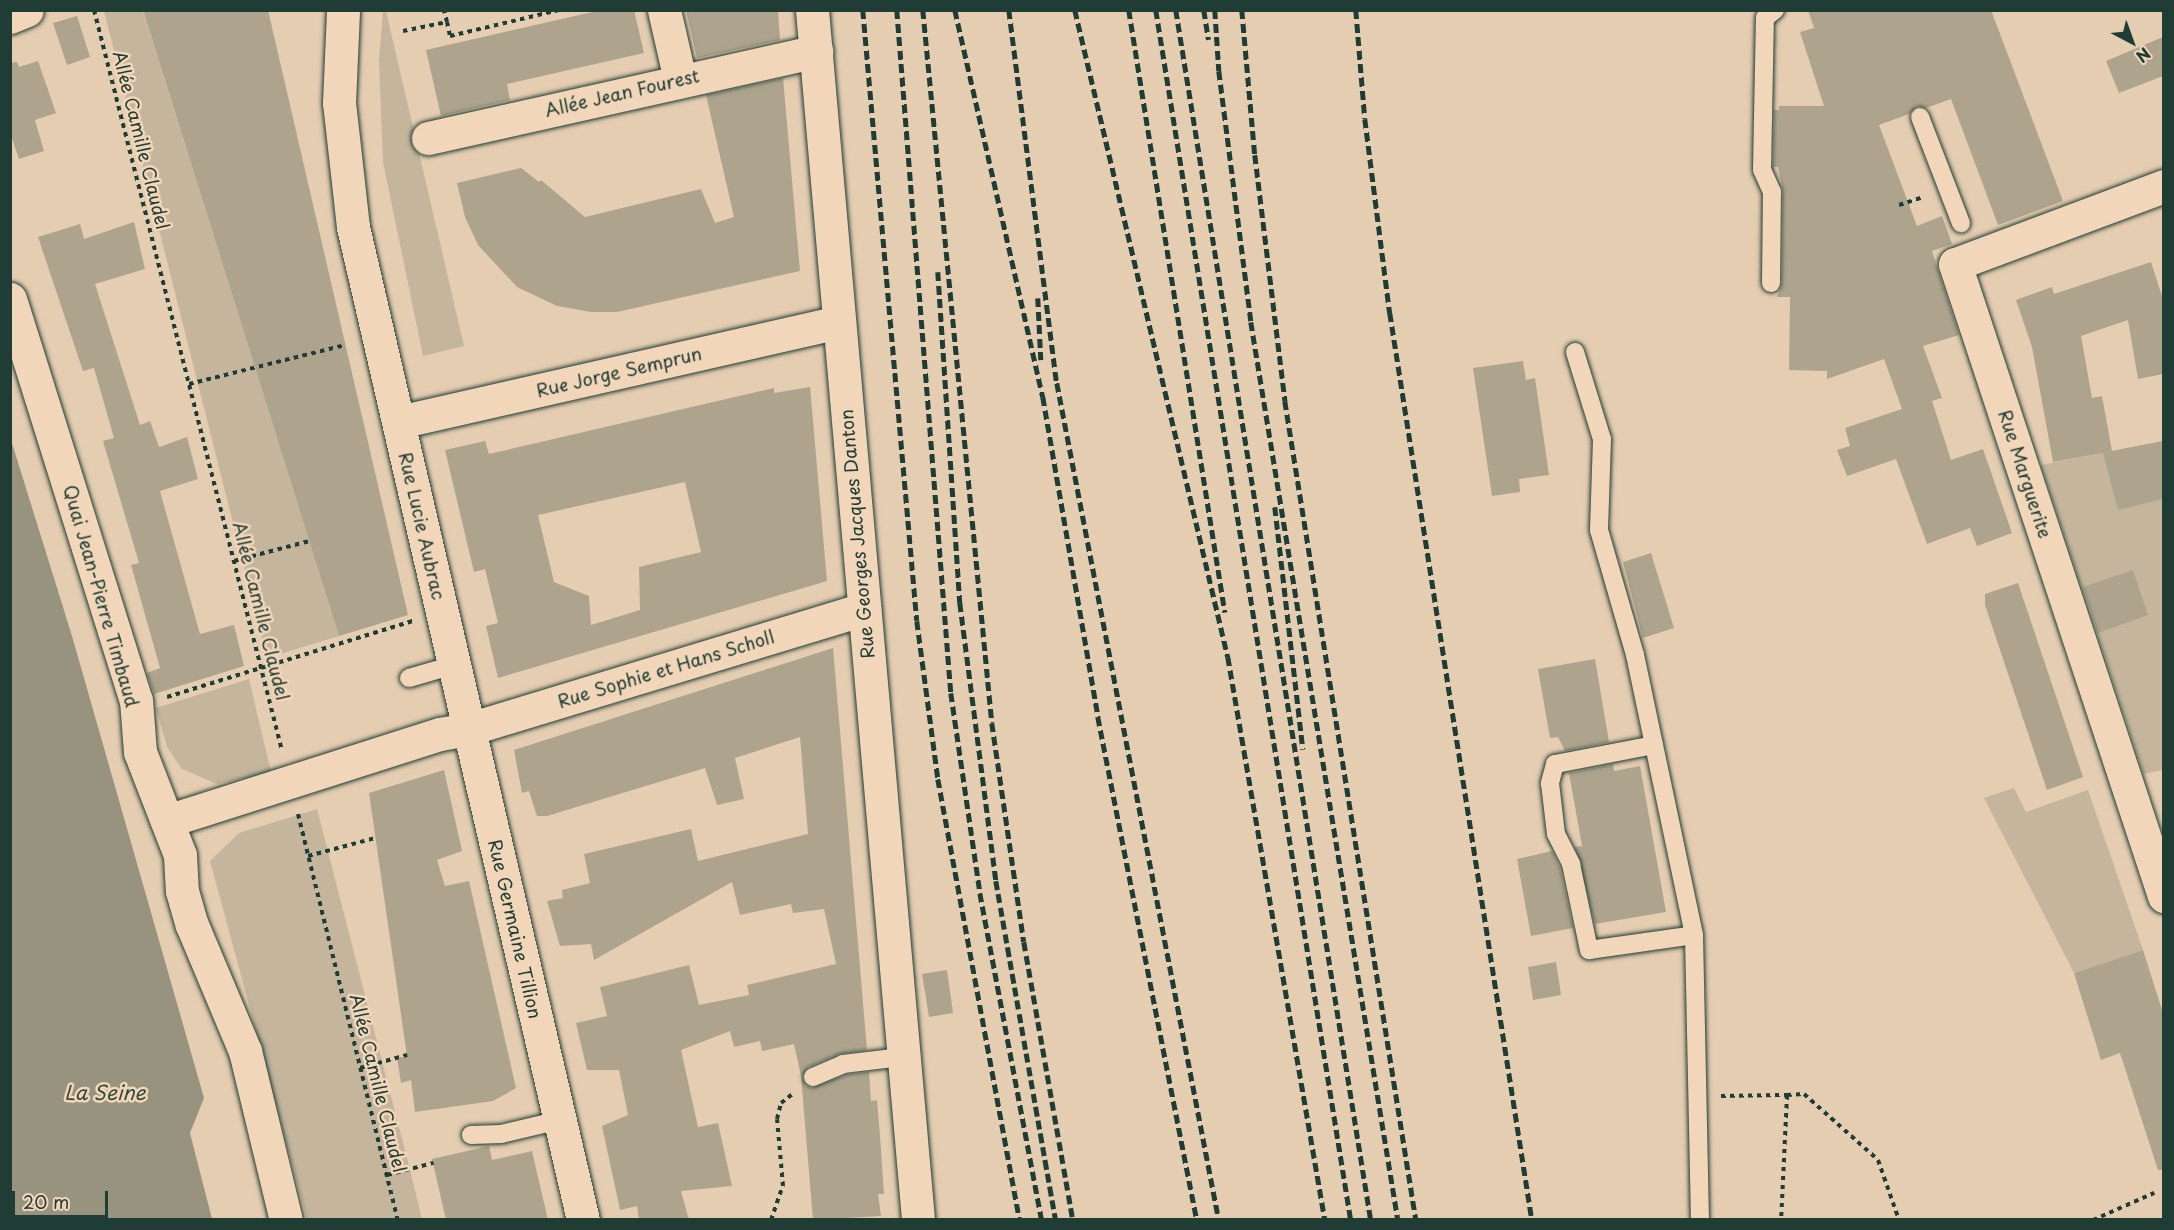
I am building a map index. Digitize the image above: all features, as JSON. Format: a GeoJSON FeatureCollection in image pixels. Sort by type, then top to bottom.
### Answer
{"type":"FeatureCollection","features":[{"type":"Feature","properties":{"kind":"street"},"geometry":{"type":"LineString","coordinates":[[10,17],[27,10]]}},
{"type":"Feature","properties":{"kind":"street","name":"Rue Lucie Aubrac"},"geometry":{"type":"LineString","coordinates":[[343,10],[339,103],[345,182],[469,729]]}},
{"type":"Feature","properties":{"kind":"street"},"geometry":{"type":"LineString","coordinates":[[664,10],[680,80]]}},
{"type":"Feature","properties":{"kind":"street","name":"Rue Georges Jacques Danton"},"geometry":{"type":"LineString","coordinates":[[812,10],[918,1220]]}},
{"type":"Feature","properties":{"kind":"street","name":"Allée Jean Fourest"},"geometry":{"type":"LineString","coordinates":[[428,138],[816,51]]}},
{"type":"Feature","properties":{"kind":"street","name":"Rue Marguerite"},"geometry":{"type":"LineString","coordinates":[[2163,186],[1966,237],[1956,264],[2163,896]]}},
{"type":"Feature","properties":{"kind":"street","name":"Quai Jean-Pierre Timbaud"},"geometry":{"type":"LineString","coordinates":[[10,299],[136,700],[140,752],[180,855],[182,891],[192,926],[245,1051],[284,1210]]}},
{"type":"Feature","properties":{"kind":"street","name":"Rue Jorge Semprun"},"geometry":{"type":"LineString","coordinates":[[399,422],[839,322]]}},
{"type":"Feature","properties":{"kind":"street","name":"Rue Sophie et Hans Scholl"},"geometry":{"type":"LineString","coordinates":[[469,729],[864,609]]}},
{"type":"Feature","properties":{"kind":"street"},"geometry":{"type":"LineString","coordinates":[[167,821],[440,734],[469,729]]}},
{"type":"Feature","properties":{"kind":"street","name":"Rue Germaine Tillion"},"geometry":{"type":"LineString","coordinates":[[469,729],[583,1220]]}},
{"type":"Feature","properties":{"kind":"lane"},"geometry":{"type":"LineString","coordinates":[[1767,13],[1762,170],[1772,192],[1771,283]]}},
{"type":"Feature","properties":{"kind":"lane"},"geometry":{"type":"LineString","coordinates":[[1920,117],[1966,237]]}},
{"type":"Feature","properties":{"kind":"lane"},"geometry":{"type":"LineString","coordinates":[[1575,352],[1602,439],[1599,530],[1635,656],[1694,935],[1700,1220]]}},
{"type":"Feature","properties":{"kind":"lane"},"geometry":{"type":"LineString","coordinates":[[409,678],[454,665]]}},
{"type":"Feature","properties":{"kind":"lane"},"geometry":{"type":"LineString","coordinates":[[1654,745],[1555,764],[1550,783],[1556,834],[1571,864],[1589,950],[1694,935]]}},
{"type":"Feature","properties":{"kind":"lane"},"geometry":{"type":"LineString","coordinates":[[813,1077],[843,1064],[902,1057]]}},
{"type":"Feature","properties":{"kind":"lane"},"geometry":{"type":"LineString","coordinates":[[471,1136],[501,1134],[561,1124]]}},
{"type":"Feature","properties":{"kind":"path","name":"Allée Camille Claudel"},"geometry":{"type":"LineString","coordinates":[[94,10],[290,782],[398,1220]]}},
{"type":"Feature","properties":{"kind":"path"},"geometry":{"type":"LineString","coordinates":[[444,10],[450,36],[559,10]]}},
{"type":"Feature","properties":{"kind":"path"},"geometry":{"type":"LineString","coordinates":[[403,31],[447,22]]}},
{"type":"Feature","properties":{"kind":"path"},"geometry":{"type":"LineString","coordinates":[[1899,205],[1930,195]]}},
{"type":"Feature","properties":{"kind":"path"},"geometry":{"type":"LineString","coordinates":[[189,384],[345,345]]}},
{"type":"Feature","properties":{"kind":"path"},"geometry":{"type":"LineString","coordinates":[[234,561],[309,541]]}},
{"type":"Feature","properties":{"kind":"path"},"geometry":{"type":"LineString","coordinates":[[160,699],[442,612]]}},
{"type":"Feature","properties":{"kind":"path"},"geometry":{"type":"LineString","coordinates":[[308,856],[375,838]]}},
{"type":"Feature","properties":{"kind":"path"},"geometry":{"type":"LineString","coordinates":[[360,1068],[407,1055]]}},
{"type":"Feature","properties":{"kind":"path"},"geometry":{"type":"LineString","coordinates":[[771,1220],[783,1186],[777,1119],[782,1103],[798,1091]]}},
{"type":"Feature","properties":{"kind":"path"},"geometry":{"type":"LineString","coordinates":[[1699,1096],[1804,1094],[1878,1160],[1899,1220]]}},
{"type":"Feature","properties":{"kind":"path"},"geometry":{"type":"LineString","coordinates":[[1781,1220],[1787,1095]]}},
{"type":"Feature","properties":{"kind":"path"},"geometry":{"type":"LineString","coordinates":[[387,1175],[433,1163]]}},
{"type":"Feature","properties":{"kind":"path"},"geometry":{"type":"LineString","coordinates":[[2093,1220],[2154,1193]]}},
{"type":"Feature","properties":{"kind":"path"},"geometry":{"type":"LineString","coordinates":[[1988,1220],[1995,1220]]}},
{"type":"Feature","properties":{"kind":"shaded area"},"geometry":{"type":"Polygon","coordinates":[[[104,11],[143,11],[339,636],[267,658],[104,11]]]}},
{"type":"Feature","properties":{"kind":"shaded area"},"geometry":{"type":"Polygon","coordinates":[[[386,11],[464,346],[423,356],[383,162],[379,60],[383,12],[386,11]]]}},
{"type":"Feature","properties":{"kind":"shaded area"},"geometry":{"type":"Polygon","coordinates":[[[2163,441],[2163,770],[2144,774],[2041,465],[2163,441]]]}},
{"type":"Feature","properties":{"kind":"shaded area"},"geometry":{"type":"Polygon","coordinates":[[[249,679],[271,772],[217,784],[182,769],[167,747],[156,708],[249,679]]]}},
{"type":"Feature","properties":{"kind":"shaded area"},"geometry":{"type":"Polygon","coordinates":[[[2014,788],[2026,812],[2088,790],[2143,950],[2074,973],[1984,798],[2014,788]]]}},
{"type":"Feature","properties":{"kind":"shaded area"},"geometry":{"type":"Polygon","coordinates":[[[317,809],[422,1219],[307,1219],[210,861],[239,833],[317,809]]]}},
{"type":"Feature","properties":{"kind":"water","name":"La Seine"},"geometry":{"type":"Polygon","coordinates":[[[11,440],[72,636],[204,1098],[190,1133],[212,1219],[11,1219],[11,440]]]}},
{"type":"Feature","properties":{"kind":"building"},"geometry":{"type":"Polygon","coordinates":[[[143,10],[268,10],[408,615],[339,636],[143,10]]]}},
{"type":"Feature","properties":{"kind":"building"},"geometry":{"type":"Polygon","coordinates":[[[601,10],[634,10],[644,53],[507,84],[510,100],[441,116],[426,50],[601,10]]]}},
{"type":"Feature","properties":{"kind":"building"},"geometry":{"type":"Polygon","coordinates":[[[686,10],[778,10],[780,40],[697,58],[686,10]]]}},
{"type":"Feature","properties":{"kind":"building"},"geometry":{"type":"Polygon","coordinates":[[[1808,10],[1991,10],[2063,201],[1998,225],[1951,99],[1926,108],[1917,106],[1909,114],[1879,125],[1917,226],[1942,216],[1952,244],[1932,251],[1959,335],[1923,346],[1942,398],[1932,401],[1951,460],[1983,449],[2012,533],[1977,546],[1970,528],[1927,544],[1896,459],[1847,476],[1837,450],[1850,446],[1845,428],[1902,409],[1884,359],[1827,379],[1827,371],[1789,370],[1790,297],[1777,297],[1782,283],[1783,192],[1778,167],[1773,167],[1774,110],[1779,110],[1779,106],[1824,106],[1800,32],[1814,28],[1808,10]]]}},
{"type":"Feature","properties":{"kind":"building"},"geometry":{"type":"Polygon","coordinates":[[[77,16],[90,57],[67,65],[53,23],[77,16]]]}},
{"type":"Feature","properties":{"kind":"building"},"geometry":{"type":"Polygon","coordinates":[[[2163,37],[2163,76],[2119,93],[2106,61],[2163,37]]]}},
{"type":"Feature","properties":{"kind":"building"},"geometry":{"type":"Polygon","coordinates":[[[38,61],[56,113],[35,120],[44,151],[19,159],[10,133],[10,63],[17,62],[19,67],[38,61]]]}},
{"type":"Feature","properties":{"kind":"building"},"geometry":{"type":"Polygon","coordinates":[[[783,78],[800,271],[617,312],[591,312],[557,306],[517,287],[478,245],[465,217],[457,183],[521,168],[539,182],[541,180],[585,217],[701,189],[715,223],[734,217],[706,95],[783,78]]]}},
{"type":"Feature","properties":{"kind":"building"},"geometry":{"type":"Polygon","coordinates":[[[134,222],[145,269],[95,284],[140,425],[150,421],[159,447],[187,437],[198,479],[160,491],[200,634],[234,625],[244,666],[154,694],[147,673],[160,668],[131,565],[139,563],[103,441],[114,438],[94,368],[83,371],[38,237],[80,224],[84,239],[134,222]]]}},
{"type":"Feature","properties":{"kind":"building"},"geometry":{"type":"Polygon","coordinates":[[[2151,262],[2163,299],[2163,374],[2138,379],[2128,320],[2081,336],[2092,398],[2102,396],[2112,451],[2163,441],[2163,499],[2118,510],[2103,453],[2053,462],[2032,347],[2016,300],[2052,287],[2054,294],[2151,262]]]}},
{"type":"Feature","properties":{"kind":"building"},"geometry":{"type":"Polygon","coordinates":[[[1523,361],[1526,380],[1535,378],[1549,475],[1519,479],[1520,492],[1492,496],[1473,368],[1523,361]]]}},
{"type":"Feature","properties":{"kind":"building"},"geometry":{"type":"Polygon","coordinates":[[[810,387],[827,581],[498,678],[486,626],[498,623],[485,569],[474,572],[445,450],[485,441],[489,454],[774,388],[774,393],[810,387]],[[685,482],[538,515],[554,582],[589,596],[591,625],[640,610],[639,567],[701,552],[685,482]]]}},
{"type":"Feature","properties":{"kind":"building"},"geometry":{"type":"Polygon","coordinates":[[[1651,553],[1674,628],[1643,638],[1623,562],[1651,553]]]}},
{"type":"Feature","properties":{"kind":"building"},"geometry":{"type":"Polygon","coordinates":[[[2133,570],[2148,615],[2098,633],[2083,587],[2133,570]]]}},
{"type":"Feature","properties":{"kind":"building"},"geometry":{"type":"Polygon","coordinates":[[[2018,583],[2083,777],[2047,790],[1985,605],[1985,594],[2018,583]]]}},
{"type":"Feature","properties":{"kind":"building"},"geometry":{"type":"Polygon","coordinates":[[[833,648],[867,1050],[839,1054],[808,1067],[802,1076],[806,1086],[812,1088],[846,1075],[869,1072],[871,1101],[877,1100],[880,1136],[884,1194],[878,1194],[881,1216],[813,1220],[801,1076],[794,1044],[762,1051],[760,1041],[734,1047],[730,1031],[681,1050],[698,1127],[718,1123],[732,1186],[681,1191],[689,1220],[639,1220],[637,1206],[620,1210],[602,1126],[628,1115],[619,1070],[587,1070],[576,1023],[607,1016],[600,987],[689,965],[699,1005],[749,995],[747,985],[836,964],[824,909],[793,913],[791,904],[740,915],[732,882],[594,960],[591,944],[560,946],[547,901],[563,898],[562,890],[590,883],[584,854],[691,829],[698,861],[808,834],[800,737],[735,758],[744,799],[717,805],[705,768],[547,816],[537,816],[529,791],[522,793],[514,750],[833,648]]]}},
{"type":"Feature","properties":{"kind":"building"},"geometry":{"type":"Polygon","coordinates":[[[1595,659],[1609,742],[1565,751],[1558,737],[1550,738],[1538,669],[1595,659]]]}},
{"type":"Feature","properties":{"kind":"building"},"geometry":{"type":"Polygon","coordinates":[[[1613,764],[1614,771],[1640,766],[1666,912],[1595,924],[1575,847],[1582,846],[1569,773],[1613,764]]]}},
{"type":"Feature","properties":{"kind":"building"},"geometry":{"type":"Polygon","coordinates":[[[444,770],[462,851],[437,860],[445,886],[469,881],[516,1088],[493,1101],[415,1112],[411,1080],[401,1083],[397,1058],[407,1056],[369,793],[444,770]]]}},
{"type":"Feature","properties":{"kind":"building"},"geometry":{"type":"Polygon","coordinates":[[[1552,851],[1560,868],[1573,928],[1531,936],[1517,859],[1552,851]]]}},
{"type":"Feature","properties":{"kind":"building"},"geometry":{"type":"Polygon","coordinates":[[[2143,950],[2163,1013],[2163,1170],[2158,1170],[2120,1053],[2101,1060],[2074,973],[2143,950]]]}},
{"type":"Feature","properties":{"kind":"building"},"geometry":{"type":"Polygon","coordinates":[[[1556,962],[1561,995],[1533,1000],[1528,967],[1556,962]]]}},
{"type":"Feature","properties":{"kind":"building"},"geometry":{"type":"Polygon","coordinates":[[[947,970],[953,1013],[929,1017],[922,974],[947,970]]]}},
{"type":"Feature","properties":{"kind":"building"},"geometry":{"type":"Polygon","coordinates":[[[489,1146],[492,1160],[532,1151],[548,1220],[446,1220],[432,1159],[489,1146]]]}},
{"type":"Feature","properties":{"kind":"railway"},"geometry":{"type":"LineString","coordinates":[[863,10],[917,621],[938,779],[1020,1220]]}},
{"type":"Feature","properties":{"kind":"railway"},"geometry":{"type":"LineString","coordinates":[[897,10],[951,693],[980,893],[1042,1220]]}},
{"type":"Feature","properties":{"kind":"railway"},"geometry":{"type":"LineString","coordinates":[[923,10],[992,723],[1024,942],[1073,1220]]}},
{"type":"Feature","properties":{"kind":"railway"},"geometry":{"type":"LineString","coordinates":[[955,10],[1043,397],[1098,717],[1197,1220]]}},
{"type":"Feature","properties":{"kind":"railway"},"geometry":{"type":"LineString","coordinates":[[1009,10],[1057,383],[1219,1220]]}},
{"type":"Feature","properties":{"kind":"railway"},"geometry":{"type":"LineString","coordinates":[[1075,10],[1228,657],[1325,1220]]}},
{"type":"Feature","properties":{"kind":"railway"},"geometry":{"type":"LineString","coordinates":[[1129,10],[1225,612]]}},
{"type":"Feature","properties":{"kind":"railway"},"geometry":{"type":"LineString","coordinates":[[1156,10],[1351,1220]]}},
{"type":"Feature","properties":{"kind":"railway"},"geometry":{"type":"LineString","coordinates":[[1176,10],[1371,1220]]}},
{"type":"Feature","properties":{"kind":"railway"},"geometry":{"type":"LineString","coordinates":[[1204,10],[1209,40]]}},
{"type":"Feature","properties":{"kind":"railway"},"geometry":{"type":"LineString","coordinates":[[1215,10],[1219,71],[1251,322],[1398,1220]]}},
{"type":"Feature","properties":{"kind":"railway"},"geometry":{"type":"LineString","coordinates":[[1242,10],[1255,155],[1285,401],[1416,1220]]}},
{"type":"Feature","properties":{"kind":"railway"},"geometry":{"type":"LineString","coordinates":[[1356,10],[1365,119],[1390,313],[1532,1220]]}},
{"type":"Feature","properties":{"kind":"railway"},"geometry":{"type":"LineString","coordinates":[[938,272],[960,603],[996,881],[1056,1220]]}},
{"type":"Feature","properties":{"kind":"railway"},"geometry":{"type":"LineString","coordinates":[[1038,298],[1041,360]]}},
{"type":"Feature","properties":{"kind":"railway"},"geometry":{"type":"LineString","coordinates":[[1275,507],[1303,749]]}}]}
